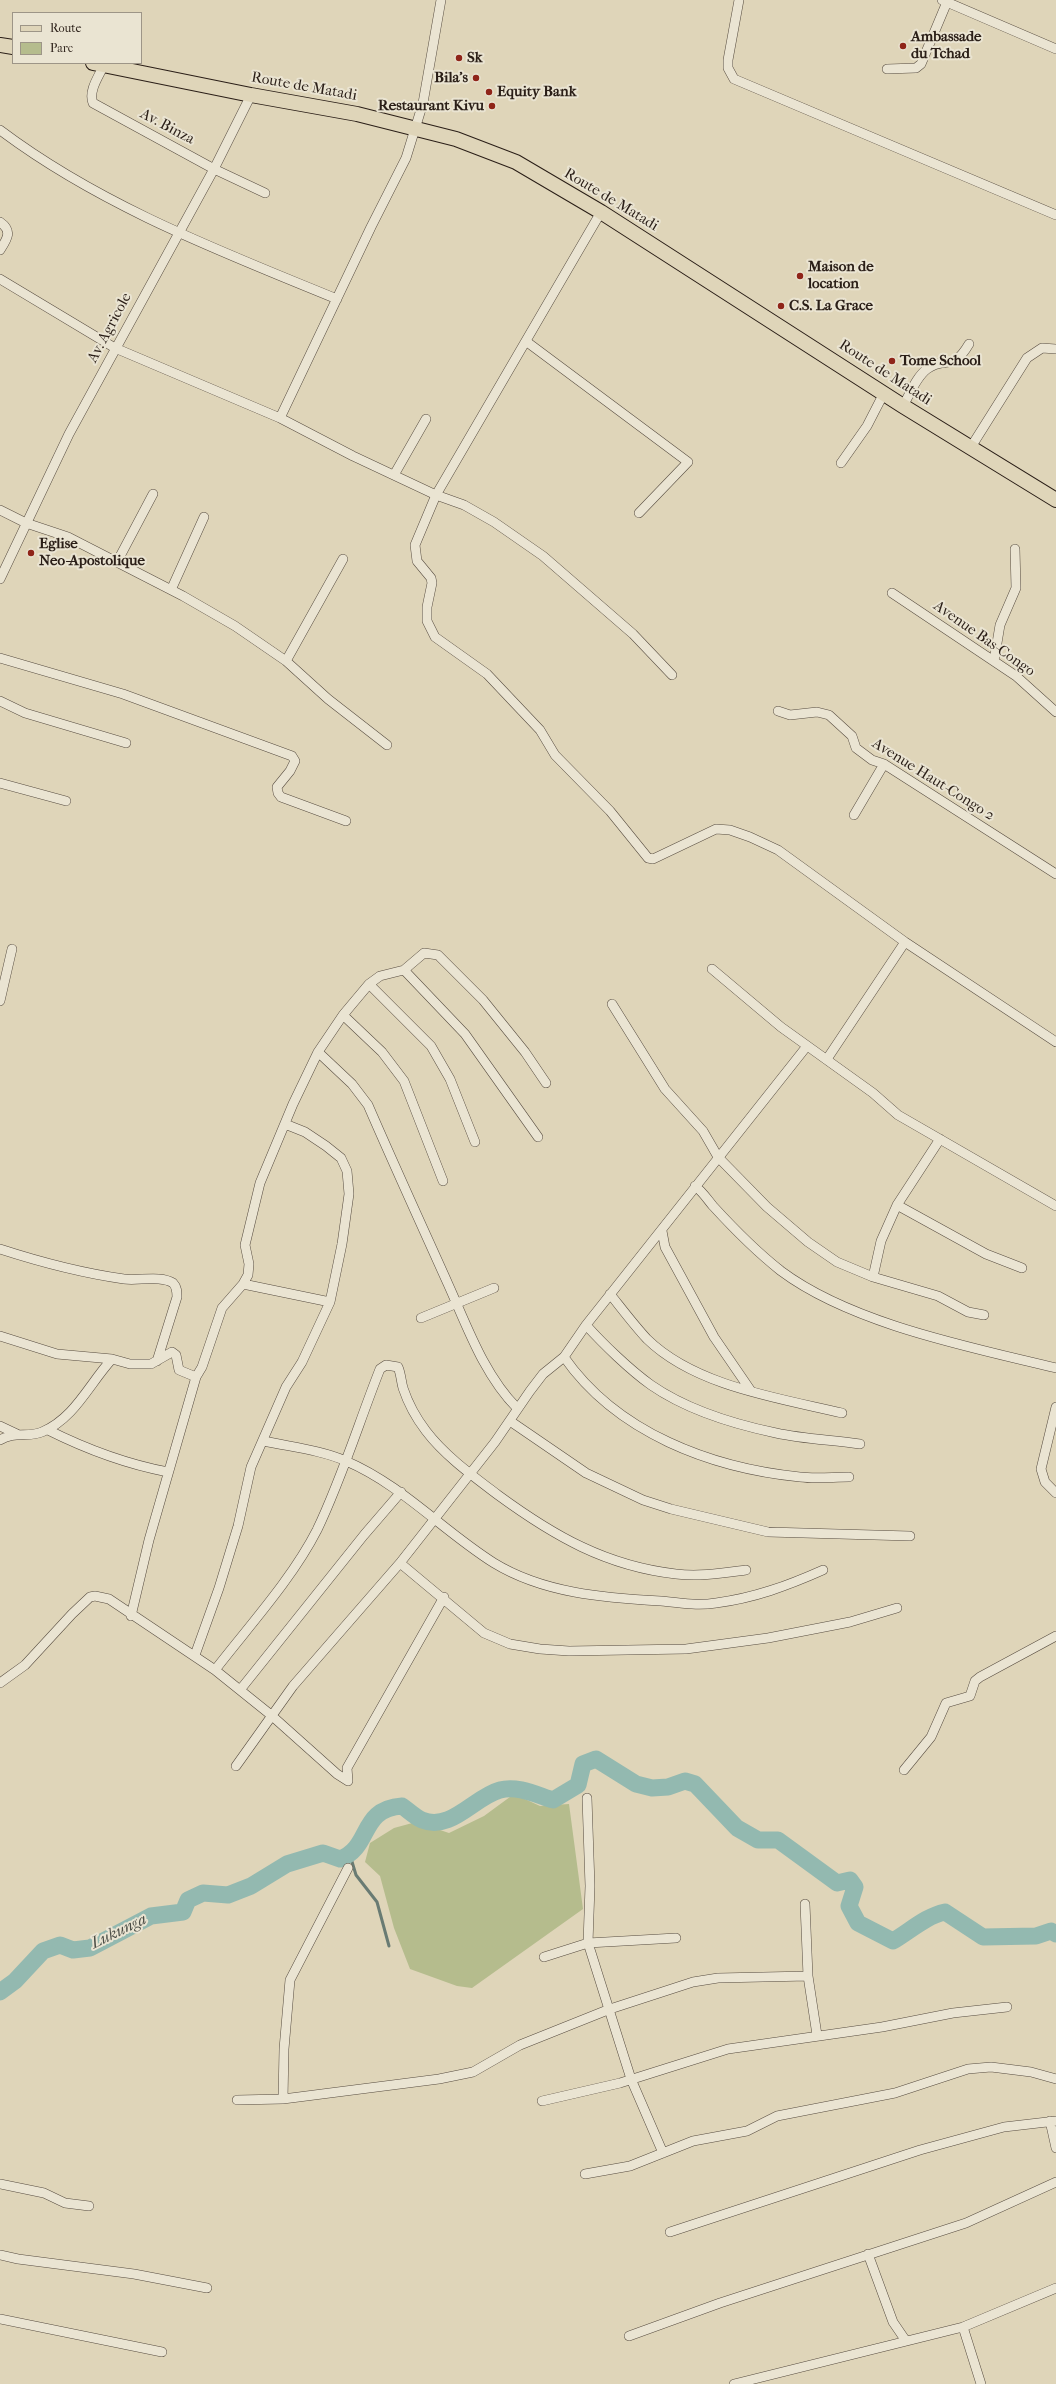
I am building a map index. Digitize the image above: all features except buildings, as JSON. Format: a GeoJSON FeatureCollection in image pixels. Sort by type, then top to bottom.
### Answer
{"type":"FeatureCollection","features":[{"type":"Feature","properties":{"kind":"main road"},"geometry":{"type":"LineString","coordinates":[[0,45],[12,47]]}},
{"type":"Feature","properties":{"kind":"main road","name":"Route de Matadi"},"geometry":{"type":"LineString","coordinates":[[99,64],[251,95],[357,114],[456,139],[516,162],[601,212],[903,406],[1056,500]]}},
{"type":"Feature","properties":{"kind":"street"},"geometry":{"type":"LineString","coordinates":[[280,418],[406,158],[416,128],[441,0]]}},
{"type":"Feature","properties":{"kind":"street"},"geometry":{"type":"LineString","coordinates":[[739,0],[728,60],[730,74],[734,79],[1056,215]]}},
{"type":"Feature","properties":{"kind":"street"},"geometry":{"type":"LineString","coordinates":[[887,69],[916,68],[921,64],[945,1],[1056,49]]}},
{"type":"Feature","properties":{"kind":"street","name":"Av. Binza"},"geometry":{"type":"LineString","coordinates":[[99,64],[90,97],[93,103],[214,168],[265,193]]}},
{"type":"Feature","properties":{"kind":"street","name":"Av. Agricole"},"geometry":{"type":"LineString","coordinates":[[0,579],[69,434],[214,168],[251,95]]}},
{"type":"Feature","properties":{"kind":"street"},"geometry":{"type":"LineString","coordinates":[[0,130],[62,171],[178,234],[337,299]]}},
{"type":"Feature","properties":{"kind":"street"},"geometry":{"type":"LineString","coordinates":[[601,212],[527,342],[436,495],[415,546],[417,561],[431,578],[432,583],[427,607],[427,621],[429,630],[435,637],[487,674],[540,730],[555,755],[610,811],[648,858],[653,859],[660,856],[708,831],[730,830],[778,850],[905,942],[1056,1042]]}},
{"type":"Feature","properties":{"kind":"street"},"geometry":{"type":"LineString","coordinates":[[0,222],[8,231],[8,235],[0,250]]}},
{"type":"Feature","properties":{"kind":"street"},"geometry":{"type":"LineString","coordinates":[[0,279],[115,348],[280,418],[436,495],[464,505],[494,522],[543,556],[633,634],[672,675]]}},
{"type":"Feature","properties":{"kind":"street"},"geometry":{"type":"LineString","coordinates":[[527,342],[688,462],[639,513]]}},
{"type":"Feature","properties":{"kind":"street"},"geometry":{"type":"LineString","coordinates":[[903,406],[926,370],[938,364],[951,363],[962,356],[969,344]]}},
{"type":"Feature","properties":{"kind":"street"},"geometry":{"type":"LineString","coordinates":[[971,447],[1026,358],[1042,348],[1056,349]]}},
{"type":"Feature","properties":{"kind":"street"},"geometry":{"type":"LineString","coordinates":[[842,463],[867,426],[884,393]]}},
{"type":"Feature","properties":{"kind":"street"},"geometry":{"type":"LineString","coordinates":[[394,475],[426,419]]}},
{"type":"Feature","properties":{"kind":"street"},"geometry":{"type":"LineString","coordinates":[[117,562],[153,494]]}},
{"type":"Feature","properties":{"kind":"street"},"geometry":{"type":"LineString","coordinates":[[0,510],[26,524],[68,537],[171,590],[235,626],[286,660],[328,699],[387,745]]}},
{"type":"Feature","properties":{"kind":"street"},"geometry":{"type":"LineString","coordinates":[[171,590],[204,517]]}},
{"type":"Feature","properties":{"kind":"street"},"geometry":{"type":"LineString","coordinates":[[994,661],[1000,624],[1016,588],[1015,549]]}},
{"type":"Feature","properties":{"kind":"street"},"geometry":{"type":"LineString","coordinates":[[286,660],[343,559]]}},
{"type":"Feature","properties":{"kind":"street","name":"Avenue Bas-Congo"},"geometry":{"type":"LineString","coordinates":[[892,593],[1016,676],[1056,712]]}},
{"type":"Feature","properties":{"kind":"street"},"geometry":{"type":"LineString","coordinates":[[0,658],[123,694],[292,756],[295,760],[290,771],[277,788],[278,793],[282,797],[346,821]]}},
{"type":"Feature","properties":{"kind":"street"},"geometry":{"type":"LineString","coordinates":[[0,701],[25,713],[126,743]]}},
{"type":"Feature","properties":{"kind":"street","name":"Avenue Haut-Congo 2"},"geometry":{"type":"LineString","coordinates":[[778,711],[790,715],[817,712],[829,716],[852,736],[856,748],[872,760],[884,764],[1056,874]]}},
{"type":"Feature","properties":{"kind":"street"},"geometry":{"type":"LineString","coordinates":[[854,815],[884,764]]}},
{"type":"Feature","properties":{"kind":"street"},"geometry":{"type":"LineString","coordinates":[[0,783],[66,801]]}},
{"type":"Feature","properties":{"kind":"street"},"geometry":{"type":"LineString","coordinates":[[827,1059],[905,942]]}},
{"type":"Feature","properties":{"kind":"street"},"geometry":{"type":"LineString","coordinates":[[0,1001],[12,950]]}},
{"type":"Feature","properties":{"kind":"street"},"geometry":{"type":"LineString","coordinates":[[131,1616],[168,1472],[196,1377],[202,1366],[222,1308],[244,1284],[249,1264],[245,1244],[260,1183],[318,1052],[343,1015],[369,984],[380,976],[404,970],[424,953],[438,955],[484,1000],[526,1052],[546,1083]]}},
{"type":"Feature","properties":{"kind":"street"},"geometry":{"type":"LineString","coordinates":[[712,969],[807,1046],[873,1093],[898,1115],[1056,1206]]}},
{"type":"Feature","properties":{"kind":"street"},"geometry":{"type":"LineString","coordinates":[[404,970],[465,1034],[538,1137]]}},
{"type":"Feature","properties":{"kind":"street"},"geometry":{"type":"LineString","coordinates":[[369,984],[431,1046],[450,1080],[475,1142]]}},
{"type":"Feature","properties":{"kind":"street"},"geometry":{"type":"LineString","coordinates":[[612,1004],[665,1089],[704,1131],[718,1157],[767,1207],[808,1242],[837,1262],[873,1277],[938,1296],[968,1312],[984,1315]]}},
{"type":"Feature","properties":{"kind":"street"},"geometry":{"type":"LineString","coordinates":[[343,1015],[382,1052],[404,1081],[443,1181]]}},
{"type":"Feature","properties":{"kind":"street"},"geometry":{"type":"LineString","coordinates":[[236,1766],[293,1686],[400,1563],[470,1474],[543,1374],[564,1357],[610,1294],[662,1231],[695,1186],[807,1046]]}},
{"type":"Feature","properties":{"kind":"street"},"geometry":{"type":"LineString","coordinates":[[318,1052],[352,1084],[368,1105],[456,1302],[492,1375],[504,1395],[517,1408]]}},
{"type":"Feature","properties":{"kind":"street"},"geometry":{"type":"LineString","coordinates":[[194,1654],[219,1588],[238,1526],[251,1467],[264,1441],[286,1387],[302,1362],[330,1302],[342,1244],[349,1194],[347,1171],[341,1158],[305,1132],[285,1124]]}},
{"type":"Feature","properties":{"kind":"street"},"geometry":{"type":"LineString","coordinates":[[873,1277],[881,1241],[897,1205],[940,1139]]}},
{"type":"Feature","properties":{"kind":"street"},"geometry":{"type":"LineString","coordinates":[[695,1186],[762,1255],[813,1292],[845,1307],[904,1327],[976,1349],[1056,1368]]}},
{"type":"Feature","properties":{"kind":"street"},"geometry":{"type":"LineString","coordinates":[[897,1205],[986,1254],[1022,1268]]}},
{"type":"Feature","properties":{"kind":"street"},"geometry":{"type":"LineString","coordinates":[[662,1231],[665,1247],[714,1337],[751,1391]]}},
{"type":"Feature","properties":{"kind":"street"},"geometry":{"type":"LineString","coordinates":[[0,1248],[86,1272],[126,1279],[164,1280],[173,1284],[177,1290],[177,1297],[157,1361]]}},
{"type":"Feature","properties":{"kind":"street"},"geometry":{"type":"LineString","coordinates":[[244,1284],[330,1302]]}},
{"type":"Feature","properties":{"kind":"street"},"geometry":{"type":"LineString","coordinates":[[421,1318],[456,1302],[494,1288]]}},
{"type":"Feature","properties":{"kind":"street"},"geometry":{"type":"LineString","coordinates":[[610,1294],[648,1339],[664,1353],[691,1370],[751,1391],[842,1413]]}},
{"type":"Feature","properties":{"kind":"street"},"geometry":{"type":"LineString","coordinates":[[586,1325],[601,1342],[650,1385],[687,1405],[737,1423],[777,1433],[860,1444]]}},
{"type":"Feature","properties":{"kind":"street"},"geometry":{"type":"LineString","coordinates":[[0,1336],[57,1354],[112,1359],[130,1364],[144,1365],[157,1361],[172,1352],[176,1355],[179,1370],[196,1377]]}},
{"type":"Feature","properties":{"kind":"street"},"geometry":{"type":"LineString","coordinates":[[564,1357],[580,1379],[618,1413],[667,1442],[737,1466],[773,1473],[801,1477],[849,1477]]}},
{"type":"Feature","properties":{"kind":"street"},"geometry":{"type":"LineString","coordinates":[[0,1440],[17,1434],[38,1434],[48,1430],[74,1410],[96,1377],[112,1359]]}},
{"type":"Feature","properties":{"kind":"street"},"geometry":{"type":"LineString","coordinates":[[215,1670],[294,1567],[316,1531],[347,1461],[380,1368],[386,1365],[398,1367],[403,1387],[416,1416],[426,1431],[470,1474],[550,1532],[581,1548],[616,1562],[677,1574],[700,1575],[746,1570]]}},
{"type":"Feature","properties":{"kind":"street"},"geometry":{"type":"LineString","coordinates":[[1056,1407],[1041,1469],[1045,1482],[1056,1493]]}},
{"type":"Feature","properties":{"kind":"street"},"geometry":{"type":"LineString","coordinates":[[510,1421],[586,1473],[657,1505],[728,1524],[768,1532],[910,1536]]}},
{"type":"Feature","properties":{"kind":"street"},"geometry":{"type":"LineString","coordinates":[[0,1426],[17,1434]]}},
{"type":"Feature","properties":{"kind":"street"},"geometry":{"type":"LineString","coordinates":[[48,1430],[74,1443],[135,1466],[168,1472]]}},
{"type":"Feature","properties":{"kind":"street"},"geometry":{"type":"LineString","coordinates":[[264,1441],[320,1453],[347,1461],[401,1492],[493,1562],[513,1573],[566,1591],[645,1600],[714,1604],[779,1589],[823,1570]]}},
{"type":"Feature","properties":{"kind":"street"},"geometry":{"type":"LineString","coordinates":[[240,1690],[364,1535],[401,1492]]}},
{"type":"Feature","properties":{"kind":"street"},"geometry":{"type":"LineString","coordinates":[[400,1563],[444,1597],[484,1633],[510,1644],[569,1651],[686,1649],[768,1638],[850,1622],[897,1608]]}},
{"type":"Feature","properties":{"kind":"street"},"geometry":{"type":"LineString","coordinates":[[0,1683],[25,1665],[90,1598],[100,1596],[109,1599],[131,1616],[194,1654],[271,1715],[337,1774],[348,1781],[347,1768],[444,1597]]}},
{"type":"Feature","properties":{"kind":"street"},"geometry":{"type":"LineString","coordinates":[[904,1770],[931,1737],[946,1704],[970,1696],[975,1681],[980,1677],[1056,1636]]}},
{"type":"Feature","properties":{"kind":"street"},"geometry":{"type":"LineString","coordinates":[[587,1798],[590,1886],[588,1943],[631,2079],[663,2153]]}},
{"type":"Feature","properties":{"kind":"street"},"geometry":{"type":"LineString","coordinates":[[283,2099],[284,2042],[290,1980],[348,1868]]}},
{"type":"Feature","properties":{"kind":"street"},"geometry":{"type":"LineString","coordinates":[[805,1904],[808,1976],[817,2035]]}},
{"type":"Feature","properties":{"kind":"street"},"geometry":{"type":"LineString","coordinates":[[544,1957],[588,1943],[676,1938]]}},
{"type":"Feature","properties":{"kind":"street"},"geometry":{"type":"LineString","coordinates":[[237,2100],[283,2099],[439,2079],[473,2072],[520,2046],[610,2009],[692,1982],[711,1979],[808,1976]]}},
{"type":"Feature","properties":{"kind":"street"},"geometry":{"type":"LineString","coordinates":[[542,2100],[579,2094],[728,2049],[770,2045],[817,2035],[882,2027],[953,2013],[1007,2007]]}},
{"type":"Feature","properties":{"kind":"street"},"geometry":{"type":"LineString","coordinates":[[585,2174],[630,2166],[693,2141],[747,2131],[777,2116],[895,2093],[968,2069],[991,2067],[1031,2072],[1056,2079]]}},
{"type":"Feature","properties":{"kind":"street"},"geometry":{"type":"LineString","coordinates":[[670,2232],[920,2150],[1004,2127],[1053,2121],[1056,2148]]}},
{"type":"Feature","properties":{"kind":"street"},"geometry":{"type":"LineString","coordinates":[[629,2336],[720,2302],[966,2223],[1056,2182]]}},
{"type":"Feature","properties":{"kind":"street"},"geometry":{"type":"LineString","coordinates":[[0,2184],[44,2194],[65,2202],[89,2206]]}},
{"type":"Feature","properties":{"kind":"street"},"geometry":{"type":"LineString","coordinates":[[868,2254],[893,2322],[906,2341]]}},
{"type":"Feature","properties":{"kind":"street"},"geometry":{"type":"LineString","coordinates":[[0,2255],[18,2260],[134,2274],[207,2288]]}},
{"type":"Feature","properties":{"kind":"street"},"geometry":{"type":"LineString","coordinates":[[734,2384],[963,2327],[1056,2288]]}},
{"type":"Feature","properties":{"kind":"street"},"geometry":{"type":"LineString","coordinates":[[0,2319],[162,2352]]}},
{"type":"Feature","properties":{"kind":"street"},"geometry":{"type":"LineString","coordinates":[[963,2327],[982,2384]]}},
{"type":"Feature","properties":{"kind":"green space"},"geometry":{"type":"Polygon","coordinates":[[[514,1794],[540,1806],[569,1804],[583,1909],[472,1988],[457,1986],[410,1969],[394,1928],[380,1876],[365,1862],[370,1843],[394,1828],[416,1822],[449,1833],[484,1816],[514,1794]]]}},
{"type":"Feature","properties":{"kind":"waterway","name":"Lukunga"},"geometry":{"type":"LineString","coordinates":[[0,1992],[15,1981],[43,1951],[60,1945],[73,1950],[90,1948],[151,1916],[183,1912],[188,1900],[203,1893],[228,1895],[251,1886],[287,1864],[323,1853],[340,1859],[350,1853],[357,1846],[372,1821],[379,1814],[388,1809],[402,1806],[419,1819],[433,1822],[453,1818],[481,1799],[500,1790],[520,1790],[553,1800],[578,1785],[583,1764],[596,1759],[636,1784],[652,1788],[668,1787],[685,1781],[695,1784],[737,1828],[758,1840],[778,1840],[837,1883],[850,1880],[855,1887],[849,1906],[858,1923],[893,1941],[925,1920],[945,1912],[983,1937],[1036,1936],[1051,1931],[1056,1934]]}},
{"type":"Feature","properties":{"kind":"waterway"},"geometry":{"type":"LineString","coordinates":[[350,1855],[356,1875],[377,1902],[389,1946]]}},
{"type":"Feature","properties":{"kind":"place","name":"Ambassade du Tchad"},"geometry":{"type":"Point","coordinates":[903,46]}},
{"type":"Feature","properties":{"kind":"place","name":"Sk"},"geometry":{"type":"Point","coordinates":[459,58]}},
{"type":"Feature","properties":{"kind":"place","name":"Bila's"},"geometry":{"type":"Point","coordinates":[476,78]}},
{"type":"Feature","properties":{"kind":"place","name":"Equity Bank"},"geometry":{"type":"Point","coordinates":[489,92]}},
{"type":"Feature","properties":{"kind":"place","name":"Restaurant Kivu"},"geometry":{"type":"Point","coordinates":[492,106]}},
{"type":"Feature","properties":{"kind":"place","name":"Maison de location"},"geometry":{"type":"Point","coordinates":[800,276]}},
{"type":"Feature","properties":{"kind":"place","name":"C.S. La Grace"},"geometry":{"type":"Point","coordinates":[781,306]}},
{"type":"Feature","properties":{"kind":"place","name":"Tome School"},"geometry":{"type":"Point","coordinates":[892,361]}},
{"type":"Feature","properties":{"kind":"place","name":"Eglise Neo-Apostolique"},"geometry":{"type":"Point","coordinates":[31,553]}}]}
